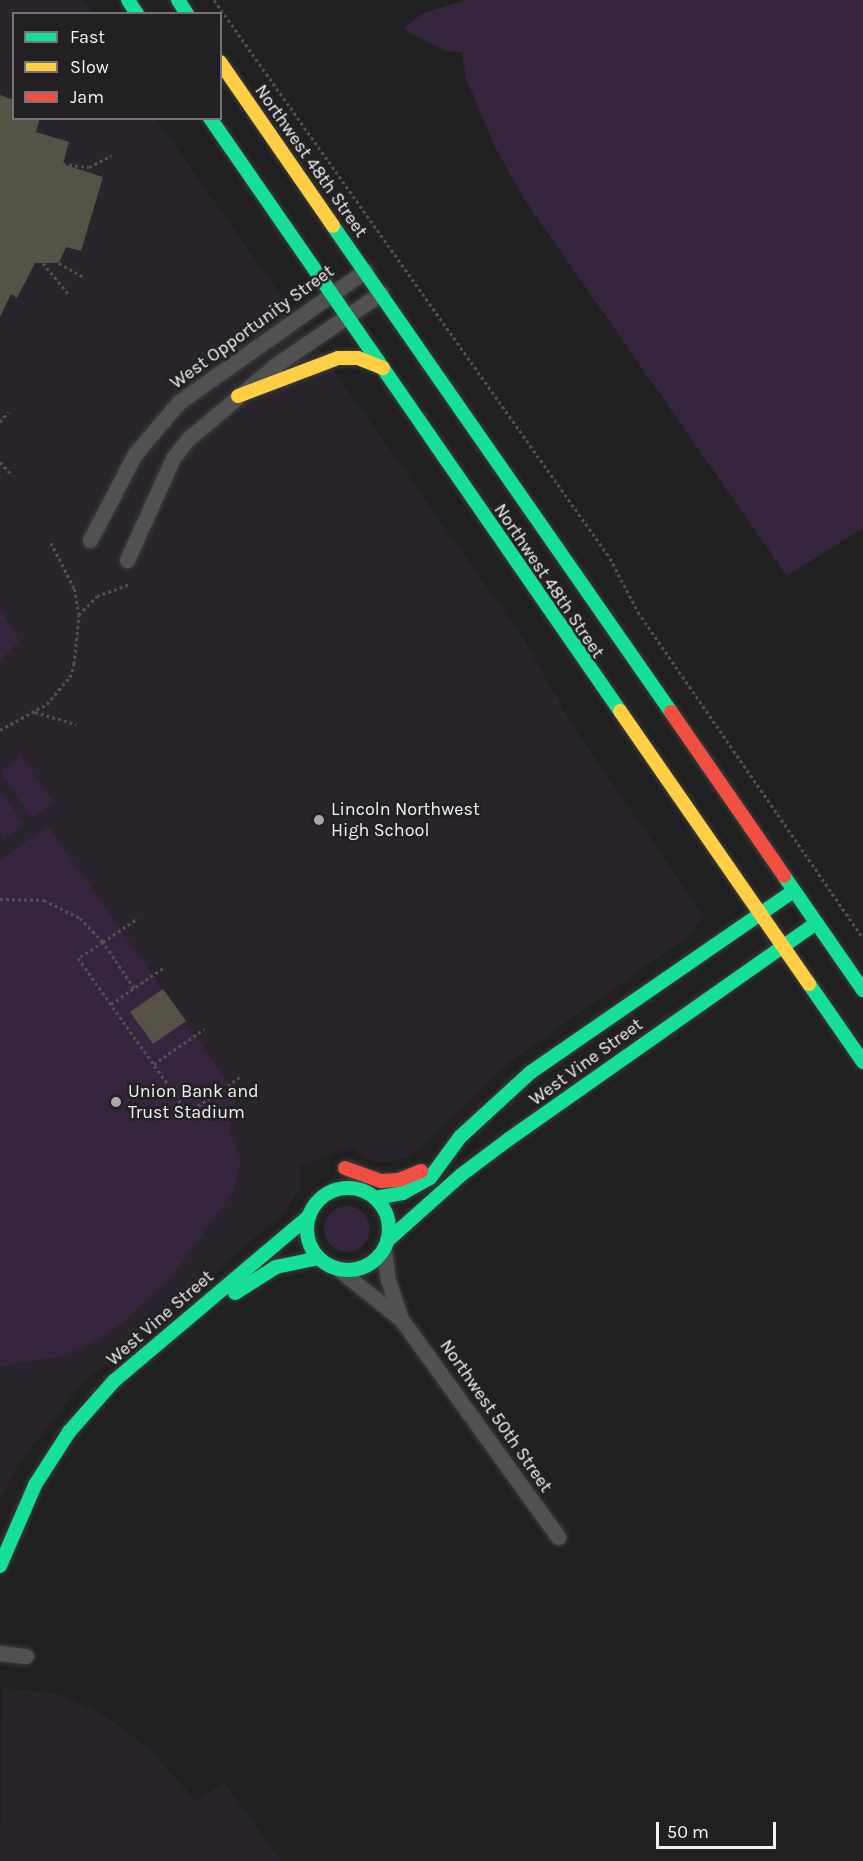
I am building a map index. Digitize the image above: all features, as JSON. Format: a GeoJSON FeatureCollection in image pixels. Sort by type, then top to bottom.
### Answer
{"type":"FeatureCollection","features":[{"type":"Feature","properties":{"kind":"main road","name":"Northwest 48th Street"},"geometry":{"type":"LineString","coordinates":[[222,65],[863,990]]}},
{"type":"Feature","properties":{"kind":"main road","name":"Northwest 48th Street"},"geometry":{"type":"LineString","coordinates":[[211,120],[332,293],[585,666],[863,1062]]}},
{"type":"Feature","properties":{"kind":"main road"},"geometry":{"type":"LineString","coordinates":[[238,396],[338,358],[358,358],[382,368]]}},
{"type":"Feature","properties":{"kind":"main road","name":"West Vine Street"},"geometry":{"type":"LineString","coordinates":[[375,1197],[415,1188],[430,1178],[447,1154],[495,1103],[531,1072],[793,891]]}},
{"type":"Feature","properties":{"kind":"main road","name":"West Vine Street"},"geometry":{"type":"LineString","coordinates":[[385,1245],[500,1146],[816,923]]}},
{"type":"Feature","properties":{"kind":"main road"},"geometry":{"type":"LineString","coordinates":[[345,1168],[364,1178],[399,1180],[416,1174],[447,1154]]}},
{"type":"Feature","properties":{"kind":"main road"},"geometry":{"type":"LineString","coordinates":[[360,1189],[375,1197],[388,1218],[385,1245],[364,1266],[337,1268],[319,1258],[308,1238],[309,1216],[316,1203],[336,1190],[360,1189]]}},
{"type":"Feature","properties":{"kind":"main road","name":"West Vine Street"},"geometry":{"type":"LineString","coordinates":[[0,1566],[35,1485],[69,1432],[114,1381],[309,1216]]}},
{"type":"Feature","properties":{"kind":"main road","name":"West Vine Street"},"geometry":{"type":"LineString","coordinates":[[69,1432],[247,1282],[276,1268],[319,1258]]}},
{"type":"Feature","properties":{"kind":"street","name":"West Opportunity Street"},"geometry":{"type":"LineString","coordinates":[[90,540],[135,454],[171,410],[212,375],[365,271]]}},
{"type":"Feature","properties":{"kind":"street"},"geometry":{"type":"LineString","coordinates":[[127,560],[173,458],[210,417],[277,363],[381,293]]}},
{"type":"Feature","properties":{"kind":"street","name":"Northwest 50th Street"},"geometry":{"type":"LineString","coordinates":[[385,1245],[388,1280],[401,1319]]}},
{"type":"Feature","properties":{"kind":"street","name":"Northwest 50th Street"},"geometry":{"type":"LineString","coordinates":[[337,1268],[401,1319],[558,1537]]}},
{"type":"Feature","properties":{"kind":"street"},"geometry":{"type":"LineString","coordinates":[[0,1653],[26,1656]]}},
{"type":"Feature","properties":{"kind":"path"},"geometry":{"type":"LineString","coordinates":[[214,0],[610,558],[638,612],[863,938]]}},
{"type":"Feature","properties":{"kind":"path"},"geometry":{"type":"LineString","coordinates":[[63,164],[89,167],[111,156]]}},
{"type":"Feature","properties":{"kind":"path"},"geometry":{"type":"LineString","coordinates":[[43,263],[69,295]]}},
{"type":"Feature","properties":{"kind":"path"},"geometry":{"type":"LineString","coordinates":[[59,263],[85,278]]}},
{"type":"Feature","properties":{"kind":"path"},"geometry":{"type":"LineString","coordinates":[[0,422],[8,412]]}},
{"type":"Feature","properties":{"kind":"path"},"geometry":{"type":"LineString","coordinates":[[0,462],[12,475]]}},
{"type":"Feature","properties":{"kind":"path"},"geometry":{"type":"LineString","coordinates":[[0,730],[47,704],[70,677],[79,615],[74,588],[51,543]]}},
{"type":"Feature","properties":{"kind":"path"},"geometry":{"type":"LineString","coordinates":[[79,615],[97,596],[128,585]]}},
{"type":"Feature","properties":{"kind":"path"},"geometry":{"type":"LineString","coordinates":[[34,711],[76,724]]}},
{"type":"Feature","properties":{"kind":"path"},"geometry":{"type":"LineString","coordinates":[[0,899],[44,900],[80,918],[103,942],[134,988]]}},
{"type":"Feature","properties":{"kind":"path"},"geometry":{"type":"LineString","coordinates":[[138,918],[78,958],[188,1113],[240,1077]]}},
{"type":"Feature","properties":{"kind":"path"},"geometry":{"type":"LineString","coordinates":[[111,1004],[163,968]]}},
{"type":"Feature","properties":{"kind":"path"},"geometry":{"type":"LineString","coordinates":[[154,1064],[204,1029]]}},
{"type":"Feature","properties":{"kind":"shaded area","name":"Lincoln Northwest High School"},"geometry":{"type":"Polygon","coordinates":[[[0,0],[83,0],[92,12],[12,12],[12,120],[157,120],[525,641],[570,722],[705,918],[695,926],[697,930],[511,1061],[416,1152],[405,1158],[379,1163],[359,1154],[352,1146],[300,1166],[300,1187],[285,1212],[80,1386],[20,1462],[0,1500],[0,0]]]}},
{"type":"Feature","properties":{"kind":"shaded area"},"geometry":{"type":"Polygon","coordinates":[[[466,0],[863,0],[863,528],[787,576],[524,199],[495,147],[466,78],[462,53],[443,50],[403,29],[423,13],[466,0]]]}},
{"type":"Feature","properties":{"kind":"shaded area"},"geometry":{"type":"Polygon","coordinates":[[[0,607],[19,641],[0,660],[0,607]]]}},
{"type":"Feature","properties":{"kind":"shaded area"},"geometry":{"type":"Polygon","coordinates":[[[21,756],[54,803],[32,818],[0,772],[21,756]]]}},
{"type":"Feature","properties":{"kind":"shaded area"},"geometry":{"type":"Polygon","coordinates":[[[0,789],[24,824],[3,839],[0,835],[0,789]]]}},
{"type":"Feature","properties":{"kind":"shaded area","name":"Union Bank and Trust Stadium"},"geometry":{"type":"Polygon","coordinates":[[[48,826],[235,1093],[230,1133],[241,1160],[232,1193],[172,1276],[128,1318],[100,1339],[62,1356],[0,1366],[0,860],[48,826]]]}},
{"type":"Feature","properties":{"kind":"shaded area"},"geometry":{"type":"Polygon","coordinates":[[[347,1206],[363,1213],[370,1229],[363,1245],[347,1252],[331,1245],[324,1229],[331,1213],[347,1206]]]}},
{"type":"Feature","properties":{"kind":"shaded area"},"geometry":{"type":"Polygon","coordinates":[[[3,1688],[58,1694],[102,1714],[146,1746],[197,1802],[224,1782],[281,1861],[0,1861],[3,1688]]]}},
{"type":"Feature","properties":{"kind":"building"},"geometry":{"type":"Polygon","coordinates":[[[0,95],[12,99],[12,120],[39,120],[36,132],[69,142],[63,164],[103,177],[81,251],[66,247],[59,263],[35,263],[17,298],[11,294],[0,317],[0,95]]]}},
{"type":"Feature","properties":{"kind":"building"},"geometry":{"type":"Polygon","coordinates":[[[163,989],[186,1021],[153,1044],[130,1012],[163,989]]]}},
{"type":"Feature","properties":{"kind":"traffic: fast"},"geometry":{"type":"LineString","coordinates":[[128,0],[136,12]]}},
{"type":"Feature","properties":{"kind":"traffic: fast"},"geometry":{"type":"LineString","coordinates":[[178,0],[186,12]]}},
{"type":"Feature","properties":{"kind":"traffic: fast"},"geometry":{"type":"LineString","coordinates":[[211,120],[620,711]]}},
{"type":"Feature","properties":{"kind":"traffic: fast"},"geometry":{"type":"LineString","coordinates":[[333,226],[671,712]]}},
{"type":"Feature","properties":{"kind":"traffic: fast"},"geometry":{"type":"LineString","coordinates":[[784,876],[863,990]]}},
{"type":"Feature","properties":{"kind":"traffic: fast"},"geometry":{"type":"LineString","coordinates":[[375,1198],[403,1193],[430,1178],[460,1137],[531,1072],[793,891]]}},
{"type":"Feature","properties":{"kind":"traffic: fast"},"geometry":{"type":"LineString","coordinates":[[387,1241],[461,1175],[509,1139],[816,923]]}},
{"type":"Feature","properties":{"kind":"traffic: fast"},"geometry":{"type":"LineString","coordinates":[[809,984],[863,1062]]}},
{"type":"Feature","properties":{"kind":"traffic: fast"},"geometry":{"type":"LineString","coordinates":[[348,1188],[364,1191],[377,1200],[386,1213],[389,1229],[386,1245],[377,1258],[364,1267],[348,1270],[332,1267],[319,1258],[310,1245],[307,1229],[310,1213],[319,1200],[332,1191],[348,1188]]}},
{"type":"Feature","properties":{"kind":"traffic: fast"},"geometry":{"type":"LineString","coordinates":[[0,1566],[35,1485],[69,1432],[114,1381],[309,1216]]}},
{"type":"Feature","properties":{"kind":"traffic: fast"},"geometry":{"type":"LineString","coordinates":[[235,1293],[276,1267],[319,1258]]}},
{"type":"Feature","properties":{"kind":"traffic: slow"},"geometry":{"type":"LineString","coordinates":[[222,65],[333,226]]}},
{"type":"Feature","properties":{"kind":"traffic: slow"},"geometry":{"type":"LineString","coordinates":[[238,396],[338,358],[358,358],[383,368]]}},
{"type":"Feature","properties":{"kind":"traffic: slow"},"geometry":{"type":"LineString","coordinates":[[620,711],[809,984]]}},
{"type":"Feature","properties":{"kind":"traffic: jam"},"geometry":{"type":"LineString","coordinates":[[671,712],[784,876]]}},
{"type":"Feature","properties":{"kind":"traffic: jam"},"geometry":{"type":"LineString","coordinates":[[345,1168],[381,1181],[399,1180],[421,1171]]}},
{"type":"Feature","properties":{"kind":"place","name":"Lincoln Northwest High School"},"geometry":{"type":"Point","coordinates":[319,820]}},
{"type":"Feature","properties":{"kind":"place","name":"Union Bank and Trust Stadium"},"geometry":{"type":"Point","coordinates":[116,1102]}}]}
